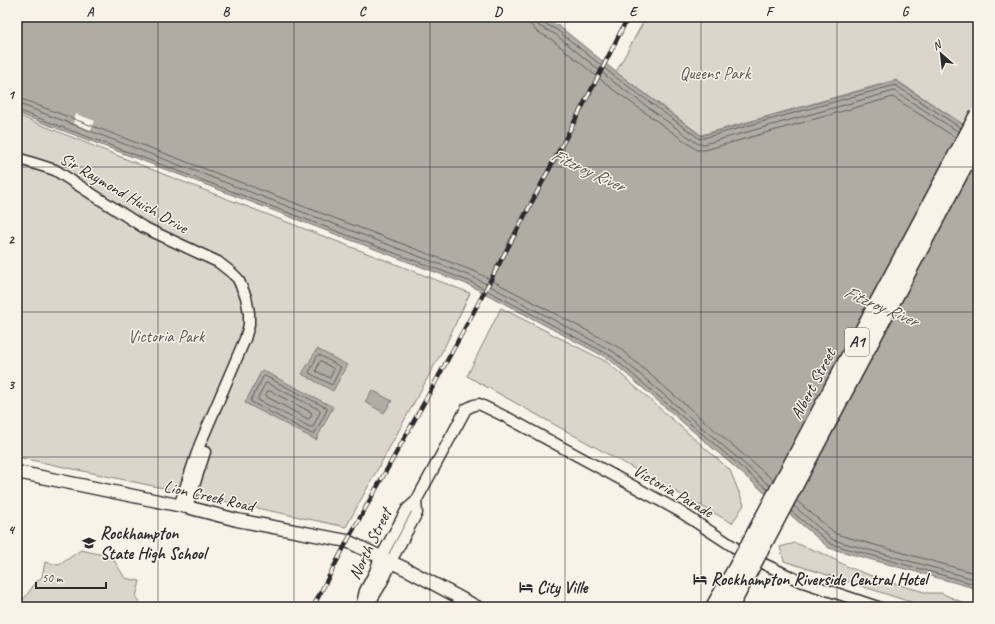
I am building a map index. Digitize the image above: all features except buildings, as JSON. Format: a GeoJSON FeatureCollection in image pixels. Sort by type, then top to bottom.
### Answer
{"type":"FeatureCollection","features":[{"type":"Feature","properties":{"kind":"highway","name":"Albert Street"},"geometry":{"type":"LineString","coordinates":[[730,607],[741,572],[978,115]]}},
{"type":"Feature","properties":{"kind":"highway","name":"Albert Street"},"geometry":{"type":"LineString","coordinates":[[714,607],[741,572],[978,139]]}},
{"type":"Feature","properties":{"kind":"street","name":"Sir Raymond Huish Drive"},"geometry":{"type":"LineString","coordinates":[[17,158],[54,170],[143,227],[218,262],[238,279],[246,297],[249,313],[249,325],[245,339],[200,444],[183,507]]}},
{"type":"Feature","properties":{"kind":"street","name":"Victoria Parade"},"geometry":{"type":"LineString","coordinates":[[460,419],[466,409],[480,404],[679,511],[734,547],[766,565],[800,582],[878,607]]}},
{"type":"Feature","properties":{"kind":"street","name":"North Street"},"geometry":{"type":"LineString","coordinates":[[363,607],[375,594],[386,574],[386,559],[417,513],[416,501],[460,419]]}},
{"type":"Feature","properties":{"kind":"street","name":"Lion Creek Road"},"geometry":{"type":"LineString","coordinates":[[17,472],[238,520],[347,540],[477,607]]}},
{"type":"Feature","properties":{"kind":"green space","name":"Queens Park"},"geometry":{"type":"Polygon","coordinates":[[[646,17],[978,17],[978,134],[896,80],[701,135],[616,72],[646,17]]]}},
{"type":"Feature","properties":{"kind":"green space","name":"Victoria Park"},"geometry":{"type":"Polygon","coordinates":[[[17,115],[163,174],[470,293],[445,346],[346,527],[17,457],[17,115]]]}},
{"type":"Feature","properties":{"kind":"green space"},"geometry":{"type":"Polygon","coordinates":[[[501,308],[607,362],[730,470],[744,505],[732,523],[467,376],[501,308]]]}},
{"type":"Feature","properties":{"kind":"green space"},"geometry":{"type":"Polygon","coordinates":[[[795,543],[824,554],[850,568],[892,583],[928,593],[941,593],[973,607],[926,607],[784,561],[780,547],[795,543]]]}},
{"type":"Feature","properties":{"kind":"green space"},"geometry":{"type":"Polygon","coordinates":[[[81,550],[112,557],[125,578],[140,581],[136,597],[142,607],[18,607],[36,582],[42,577],[45,562],[59,565],[81,550]]]}},
{"type":"Feature","properties":{"kind":"water","name":"Fitzroy River"},"geometry":{"type":"Polygon","coordinates":[[[17,17],[541,17],[559,26],[621,76],[701,136],[896,81],[978,134],[978,589],[829,548],[609,359],[469,285],[17,113],[17,17]]]}},
{"type":"Feature","properties":{"kind":"water"},"geometry":{"type":"Polygon","coordinates":[[[317,349],[347,365],[333,391],[302,374],[317,349]]]}},
{"type":"Feature","properties":{"kind":"water"},"geometry":{"type":"Polygon","coordinates":[[[262,370],[333,407],[316,440],[245,403],[262,370]]]}},
{"type":"Feature","properties":{"kind":"water"},"geometry":{"type":"Polygon","coordinates":[[[372,390],[392,401],[384,413],[365,402],[372,390]]]}},
{"type":"Feature","properties":{"kind":"pier"},"geometry":{"type":"Polygon","coordinates":[[[76,114],[95,121],[91,130],[73,123],[76,114]]]}},
{"type":"Feature","properties":{"kind":"railway"},"geometry":{"type":"LineString","coordinates":[[313,607],[351,534],[479,302],[598,77],[628,17]]}},
{"type":"Feature","properties":{"kind":"place","name":"Rockhampton State High School"},"geometry":{"type":"Point","coordinates":[89,543]}},
{"type":"Feature","properties":{"kind":"place","name":"Rockhampton Riverside Central Hotel"},"geometry":{"type":"Point","coordinates":[700,579]}},
{"type":"Feature","properties":{"kind":"place","name":"City Ville"},"geometry":{"type":"Point","coordinates":[526,587]}}]}
